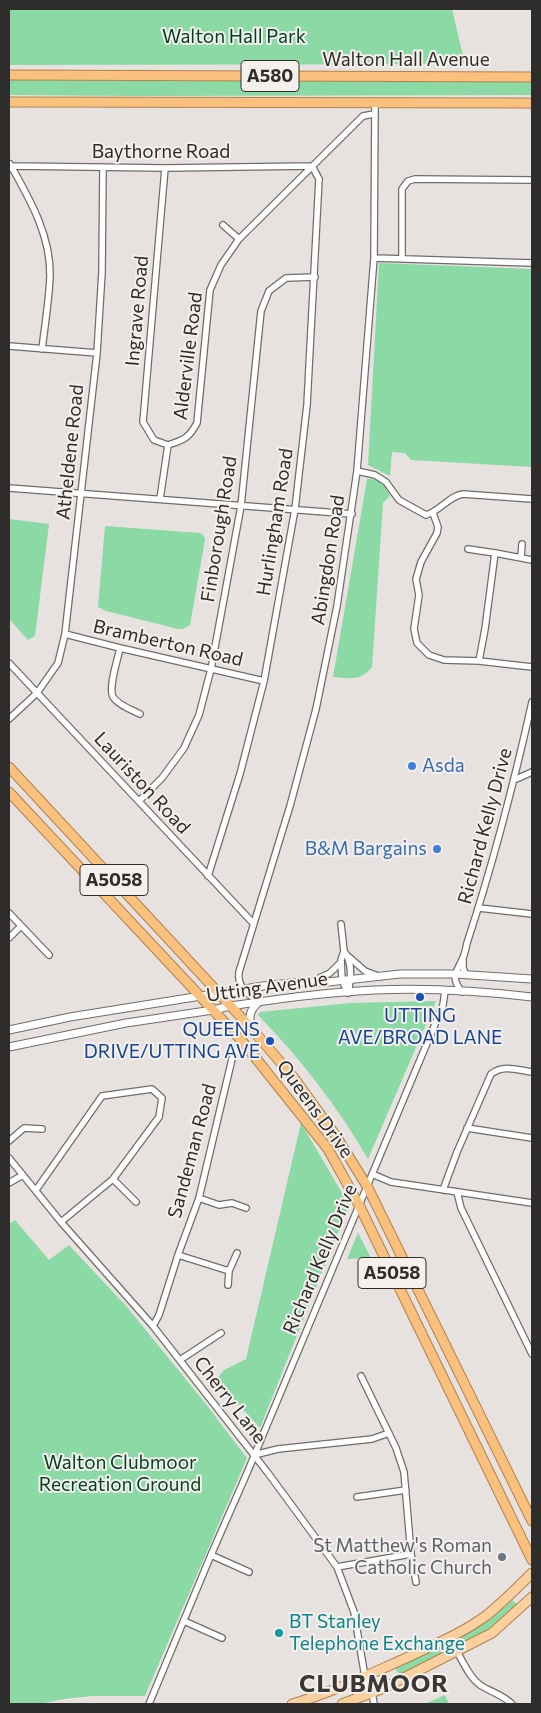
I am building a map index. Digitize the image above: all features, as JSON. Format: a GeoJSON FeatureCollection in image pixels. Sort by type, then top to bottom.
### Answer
{"type":"FeatureCollection","features":[{"type":"Feature","properties":{"kind":"highway","name":"Walton Hall Avenue"},"geometry":{"type":"LineString","coordinates":[[9,75],[532,77]]}},
{"type":"Feature","properties":{"kind":"highway","name":"A580"},"geometry":{"type":"LineString","coordinates":[[9,102],[532,103]]}},
{"type":"Feature","properties":{"kind":"highway","name":"Queens Drive"},"geometry":{"type":"LineString","coordinates":[[9,767],[251,1028],[294,1078],[336,1136],[367,1186],[532,1521]]}},
{"type":"Feature","properties":{"kind":"highway","name":"Queens Drive"},"geometry":{"type":"LineString","coordinates":[[9,792],[242,1041],[328,1149],[359,1205],[532,1560]]}},
{"type":"Feature","properties":{"kind":"main road"},"geometry":{"type":"LineString","coordinates":[[292,1704],[333,1691],[437,1644],[487,1615],[532,1573]]}},
{"type":"Feature","properties":{"kind":"main road"},"geometry":{"type":"LineString","coordinates":[[342,1704],[457,1652],[492,1633],[532,1597]]}},
{"type":"Feature","properties":{"kind":"street","name":"Abingdon Road"},"geometry":{"type":"LineString","coordinates":[[243,989],[238,982],[239,972],[290,806],[316,709],[337,606],[352,514],[374,258],[375,103]]}},
{"type":"Feature","properties":{"kind":"street","name":"Alderville Road"},"geometry":{"type":"LineString","coordinates":[[160,499],[168,444],[182,441],[191,434],[197,423],[210,290],[221,265],[240,239],[312,166],[363,116],[374,114]]}},
{"type":"Feature","properties":{"kind":"street","name":"Baythorne Road"},"geometry":{"type":"LineString","coordinates":[[9,166],[165,168],[312,166]]}},
{"type":"Feature","properties":{"kind":"street"},"geometry":{"type":"LineString","coordinates":[[9,166],[36,211],[46,244],[50,274],[42,349]]}},
{"type":"Feature","properties":{"kind":"street","name":"Hurlingham Road"},"geometry":{"type":"LineString","coordinates":[[208,876],[240,774],[264,681],[295,509],[308,405],[315,277],[319,178],[312,166]]}},
{"type":"Feature","properties":{"kind":"street","name":"Atheldene Road"},"geometry":{"type":"LineString","coordinates":[[9,719],[37,693],[58,663],[66,634],[96,353],[102,272],[103,167]]}},
{"type":"Feature","properties":{"kind":"street","name":"Ingrave Road"},"geometry":{"type":"LineString","coordinates":[[165,168],[143,422],[154,440],[168,444]]}},
{"type":"Feature","properties":{"kind":"street"},"geometry":{"type":"LineString","coordinates":[[402,259],[402,189],[408,181],[416,179],[532,180]]}},
{"type":"Feature","properties":{"kind":"street"},"geometry":{"type":"LineString","coordinates":[[223,225],[240,239]]}},
{"type":"Feature","properties":{"kind":"street"},"geometry":{"type":"LineString","coordinates":[[374,258],[532,263]]}},
{"type":"Feature","properties":{"kind":"street","name":"Finborough Road"},"geometry":{"type":"LineString","coordinates":[[138,801],[162,778],[184,748],[199,715],[211,669],[241,506],[261,312],[269,291],[286,278],[315,277]]}},
{"type":"Feature","properties":{"kind":"street"},"geometry":{"type":"LineString","coordinates":[[9,346],[96,353]]}},
{"type":"Feature","properties":{"kind":"street"},"geometry":{"type":"LineString","coordinates":[[357,471],[375,475],[386,482],[398,500],[426,515],[433,513],[457,495],[463,494],[532,499]]}},
{"type":"Feature","properties":{"kind":"street"},"geometry":{"type":"LineString","coordinates":[[9,488],[352,514]]}},
{"type":"Feature","properties":{"kind":"street"},"geometry":{"type":"LineString","coordinates":[[433,513],[438,527],[437,533],[420,562],[416,579],[419,595],[414,629],[418,643],[429,655],[444,660],[479,661],[532,667]]}},
{"type":"Feature","properties":{"kind":"street"},"geometry":{"type":"LineString","coordinates":[[520,557],[522,544]]}},
{"type":"Feature","properties":{"kind":"street"},"geometry":{"type":"LineString","coordinates":[[468,549],[532,560]]}},
{"type":"Feature","properties":{"kind":"street"},"geometry":{"type":"LineString","coordinates":[[479,661],[495,553]]}},
{"type":"Feature","properties":{"kind":"street","name":"Bramberton Road"},"geometry":{"type":"LineString","coordinates":[[66,634],[264,681]]}},
{"type":"Feature","properties":{"kind":"street"},"geometry":{"type":"LineString","coordinates":[[120,648],[111,687],[113,696],[120,704],[140,714]]}},
{"type":"Feature","properties":{"kind":"street","name":"Lauriston Road"},"geometry":{"type":"LineString","coordinates":[[9,663],[253,923]]}},
{"type":"Feature","properties":{"kind":"street","name":"Richard Kelly Drive"},"geometry":{"type":"LineString","coordinates":[[455,974],[463,958],[479,908],[514,780],[532,702]]}},
{"type":"Feature","properties":{"kind":"street"},"geometry":{"type":"LineString","coordinates":[[514,780],[532,772]]}},
{"type":"Feature","properties":{"kind":"street"},"geometry":{"type":"LineString","coordinates":[[479,908],[532,914]]}},
{"type":"Feature","properties":{"kind":"street"},"geometry":{"type":"LineString","coordinates":[[9,913],[49,955]]}},
{"type":"Feature","properties":{"kind":"street"},"geometry":{"type":"LineString","coordinates":[[342,924],[344,952],[341,962],[342,980],[348,992]]}},
{"type":"Feature","properties":{"kind":"street"},"geometry":{"type":"LineString","coordinates":[[9,938],[21,926]]}},
{"type":"Feature","properties":{"kind":"street"},"geometry":{"type":"LineString","coordinates":[[344,952],[365,971],[380,976]]}},
{"type":"Feature","properties":{"kind":"street"},"geometry":{"type":"LineString","coordinates":[[348,992],[351,979],[349,957]]}},
{"type":"Feature","properties":{"kind":"street","name":"Richard Kelly Drive"},"geometry":{"type":"LineString","coordinates":[[463,958],[466,975]]}},
{"type":"Feature","properties":{"kind":"street"},"geometry":{"type":"LineString","coordinates":[[313,981],[330,973],[341,962]]}},
{"type":"Feature","properties":{"kind":"street","name":"Utting Avenue"},"geometry":{"type":"LineString","coordinates":[[9,1030],[70,1017],[199,996],[313,981],[400,974],[455,974],[532,979]]}},
{"type":"Feature","properties":{"kind":"street"},"geometry":{"type":"LineString","coordinates":[[455,974],[455,982],[462,992]]}},
{"type":"Feature","properties":{"kind":"street"},"geometry":{"type":"LineString","coordinates":[[243,989],[249,996],[259,1001],[250,1012],[251,1028]]}},
{"type":"Feature","properties":{"kind":"street","name":"Utting Avenue"},"geometry":{"type":"LineString","coordinates":[[9,1047],[126,1023],[259,1001],[348,992],[403,989],[532,997]]}},
{"type":"Feature","properties":{"kind":"street","name":"Richard Kelly Drive"},"geometry":{"type":"LineString","coordinates":[[149,1704],[443,1006],[445,991]]}},
{"type":"Feature","properties":{"kind":"street","name":"Sandeman Road"},"geometry":{"type":"LineString","coordinates":[[153,1326],[159,1315],[199,1198],[232,1059],[242,1041]]}},
{"type":"Feature","properties":{"kind":"street"},"geometry":{"type":"LineString","coordinates":[[443,1190],[447,1175],[493,1072],[504,1068],[532,1072]]}},
{"type":"Feature","properties":{"kind":"street"},"geometry":{"type":"LineString","coordinates":[[36,1190],[102,1096],[152,1089],[162,1098],[159,1117],[113,1179],[61,1222]]}},
{"type":"Feature","properties":{"kind":"street"},"geometry":{"type":"LineString","coordinates":[[9,1141],[24,1128],[42,1129]]}},
{"type":"Feature","properties":{"kind":"street"},"geometry":{"type":"LineString","coordinates":[[467,1128],[532,1138]]}},
{"type":"Feature","properties":{"kind":"street","name":"Cherry Lane"},"geometry":{"type":"LineString","coordinates":[[9,1158],[61,1222],[153,1326],[254,1455],[337,1567],[354,1612],[365,1677],[372,1692],[374,1704]]}},
{"type":"Feature","properties":{"kind":"street"},"geometry":{"type":"LineString","coordinates":[[372,1174],[386,1181],[532,1203]]}},
{"type":"Feature","properties":{"kind":"street"},"geometry":{"type":"LineString","coordinates":[[9,1183],[23,1175]]}},
{"type":"Feature","properties":{"kind":"street"},"geometry":{"type":"LineString","coordinates":[[113,1179],[136,1202]]}},
{"type":"Feature","properties":{"kind":"street"},"geometry":{"type":"LineString","coordinates":[[457,1192],[461,1208],[532,1354]]}},
{"type":"Feature","properties":{"kind":"street"},"geometry":{"type":"LineString","coordinates":[[199,1198],[219,1206],[232,1203],[246,1208]]}},
{"type":"Feature","properties":{"kind":"street"},"geometry":{"type":"LineString","coordinates":[[228,1285],[229,1271],[237,1253]]}},
{"type":"Feature","properties":{"kind":"street"},"geometry":{"type":"LineString","coordinates":[[178,1255],[229,1271]]}},
{"type":"Feature","properties":{"kind":"street"},"geometry":{"type":"LineString","coordinates":[[180,1360],[221,1333]]}},
{"type":"Feature","properties":{"kind":"street"},"geometry":{"type":"LineString","coordinates":[[361,1376],[396,1448],[404,1472],[411,1554],[416,1582]]}},
{"type":"Feature","properties":{"kind":"street"},"geometry":{"type":"LineString","coordinates":[[254,1455],[278,1449],[372,1439],[389,1433]]}},
{"type":"Feature","properties":{"kind":"street"},"geometry":{"type":"LineString","coordinates":[[357,1497],[406,1490]]}},
{"type":"Feature","properties":{"kind":"street"},"geometry":{"type":"LineString","coordinates":[[337,1567],[411,1554]]}},
{"type":"Feature","properties":{"kind":"street"},"geometry":{"type":"LineString","coordinates":[[211,1555],[249,1572]]}},
{"type":"Feature","properties":{"kind":"street"},"geometry":{"type":"LineString","coordinates":[[184,1622],[222,1638]]}},
{"type":"Feature","properties":{"kind":"street"},"geometry":{"type":"LineString","coordinates":[[457,1652],[476,1682],[504,1697],[512,1704]]}},
{"type":"Feature","properties":{"kind":"green space","name":"Walton Hall Park"},"geometry":{"type":"Polygon","coordinates":[[[9,9],[452,9],[465,64],[9,65],[9,9]]]}},
{"type":"Feature","properties":{"kind":"green space"},"geometry":{"type":"Polygon","coordinates":[[[9,80],[532,82],[532,95],[9,95],[9,80]]]}},
{"type":"Feature","properties":{"kind":"green space"},"geometry":{"type":"Polygon","coordinates":[[[379,263],[532,269],[532,467],[411,460],[405,453],[392,452],[390,476],[368,465],[379,263]]]}},
{"type":"Feature","properties":{"kind":"green space"},"geometry":{"type":"Polygon","coordinates":[[[367,479],[382,483],[390,496],[383,503],[372,667],[368,672],[359,677],[333,677],[367,479]]]}},
{"type":"Feature","properties":{"kind":"green space"},"geometry":{"type":"Polygon","coordinates":[[[9,519],[49,524],[35,636],[28,640],[9,619],[9,519]]]}},
{"type":"Feature","properties":{"kind":"green space"},"geometry":{"type":"Polygon","coordinates":[[[105,526],[200,533],[204,536],[205,540],[190,625],[183,629],[178,629],[106,611],[98,607],[105,526]]]}},
{"type":"Feature","properties":{"kind":"green space"},"geometry":{"type":"Polygon","coordinates":[[[436,1001],[368,1159],[318,1084],[289,1048],[258,1015],[260,1012],[350,1003],[436,1001]]]}},
{"type":"Feature","properties":{"kind":"green space"},"geometry":{"type":"Polygon","coordinates":[[[301,1123],[349,1205],[260,1428],[216,1380],[224,1370],[246,1359],[301,1123]]]}},
{"type":"Feature","properties":{"kind":"green space","name":"Walton Clubmoor Recreation Ground"},"geometry":{"type":"Polygon","coordinates":[[[15,1220],[49,1260],[69,1245],[127,1307],[247,1458],[145,1696],[92,1696],[39,1704],[9,1704],[9,1224],[15,1220]]]}},
{"type":"Feature","properties":{"kind":"green space"},"geometry":{"type":"Polygon","coordinates":[[[358,1233],[371,1258],[347,1259],[358,1233]]]}},
{"type":"Feature","properties":{"kind":"green space"},"geometry":{"type":"Polygon","coordinates":[[[512,1600],[518,1605],[499,1622],[478,1636],[399,1675],[395,1668],[479,1627],[512,1600]]]}},
{"type":"Feature","properties":{"kind":"green space"},"geometry":{"type":"Polygon","coordinates":[[[445,1695],[449,1704],[425,1704],[445,1695]]]}},
{"type":"Feature","properties":{"kind":"place","name":"Asda"},"geometry":{"type":"Point","coordinates":[412,766]}},
{"type":"Feature","properties":{"kind":"place","name":"B&M Bargains"},"geometry":{"type":"Point","coordinates":[437,849]}},
{"type":"Feature","properties":{"kind":"place","name":"UTTING AVE/BROAD LANE"},"geometry":{"type":"Point","coordinates":[420,997]}},
{"type":"Feature","properties":{"kind":"place","name":"QUEENS DRIVE/UTTING AVE"},"geometry":{"type":"Point","coordinates":[270,1041]}},
{"type":"Feature","properties":{"kind":"place","name":"St Matthew's Roman Catholic Church"},"geometry":{"type":"Point","coordinates":[502,1557]}},
{"type":"Feature","properties":{"kind":"place","name":"BT Stanley Telephone Exchange"},"geometry":{"type":"Point","coordinates":[279,1633]}},
{"type":"Feature","properties":{"kind":"district","name":"CLUBMOOR"},"geometry":{"type":"Point","coordinates":[374,1684]}}]}
